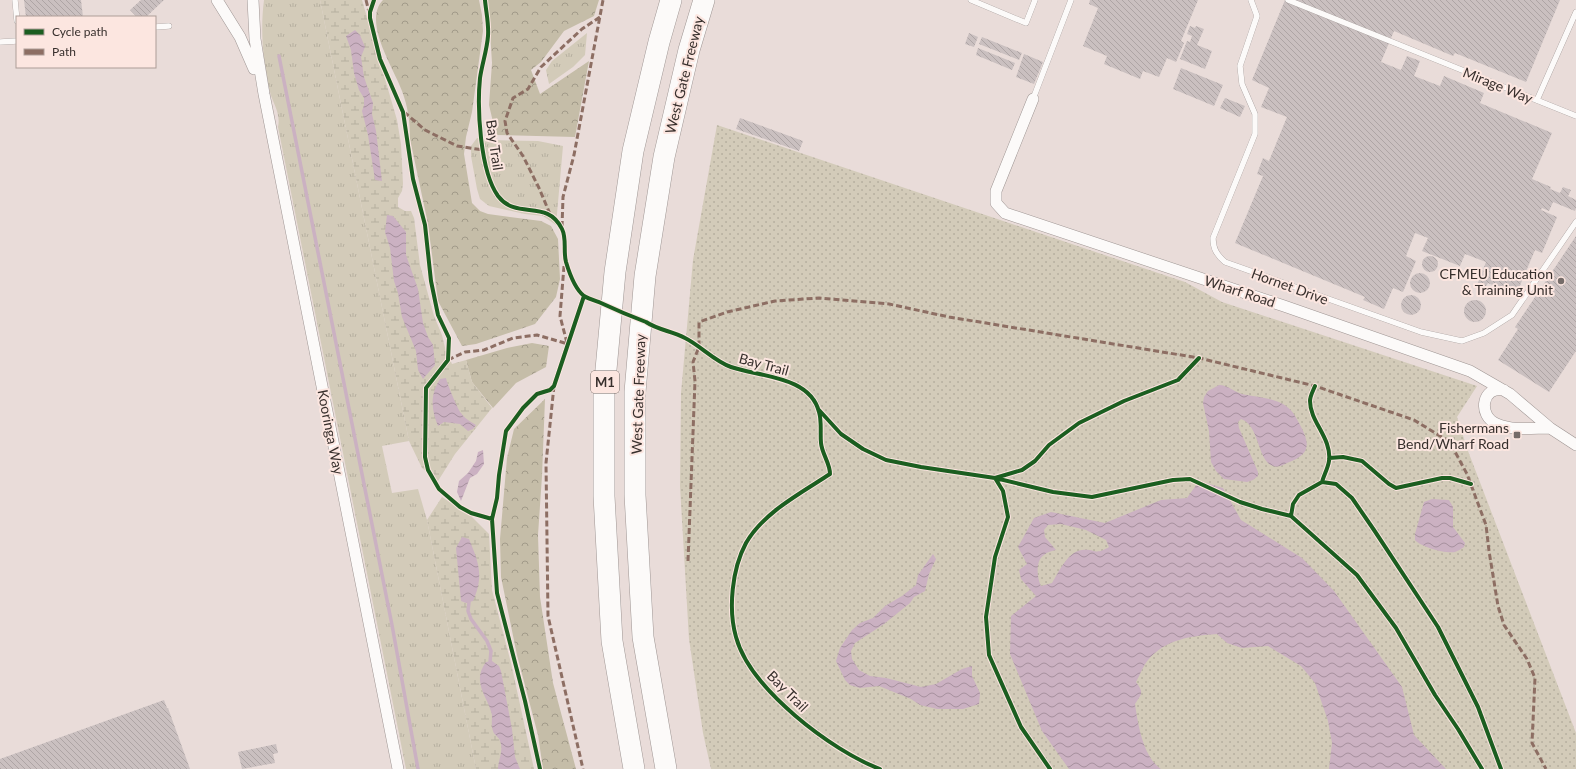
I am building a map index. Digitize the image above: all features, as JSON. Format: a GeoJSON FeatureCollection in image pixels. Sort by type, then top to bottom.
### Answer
{"type":"FeatureCollection","features":[{"type":"Feature","properties":{"kind":"highway","name":"M1"},"geometry":{"type":"LineString","coordinates":[[634,769],[612,640],[604,496],[604,391],[615,272],[633,151],[659,42],[672,0]]}},
{"type":"Feature","properties":{"kind":"highway","name":"West Gate Freeway"},"geometry":{"type":"LineString","coordinates":[[666,769],[643,637],[635,495],[635,392],[646,276],[664,157],[689,50],[704,0]]}},
{"type":"Feature","properties":{"kind":"street","name":"Kooringa Way"},"geometry":{"type":"LineString","coordinates":[[216,0],[240,36],[264,94]]}},
{"type":"Feature","properties":{"kind":"street","name":"Kooringa Way"},"geometry":{"type":"LineString","coordinates":[[253,0],[255,39],[264,94],[398,769]]}},
{"type":"Feature","properties":{"kind":"street","name":"Wharf Road"},"geometry":{"type":"LineString","coordinates":[[1033,98],[996,192],[996,203],[1005,213],[1406,347],[1470,371],[1504,390],[1550,428],[1576,445]]}},
{"type":"Feature","properties":{"kind":"street"},"geometry":{"type":"LineString","coordinates":[[1504,390],[1499,389],[1492,392],[1486,399],[1484,409],[1487,416],[1491,420],[1501,425],[1519,428],[1550,428]]}},
{"type":"Feature","properties":{"kind":"lane"},"geometry":{"type":"LineString","coordinates":[[15,0],[17,16]]}},
{"type":"Feature","properties":{"kind":"lane"},"geometry":{"type":"LineString","coordinates":[[971,0],[1026,23],[1035,0]]}},
{"type":"Feature","properties":{"kind":"lane"},"geometry":{"type":"LineString","coordinates":[[1033,98],[1071,0]]}},
{"type":"Feature","properties":{"kind":"lane","name":"Hornet Drive"},"geometry":{"type":"LineString","coordinates":[[1251,0],[1258,16],[1240,66],[1242,84],[1255,114],[1255,134],[1213,238],[1215,251],[1225,262],[1421,332],[1462,341],[1484,333],[1512,315],[1576,222]]}},
{"type":"Feature","properties":{"kind":"lane","name":"Mirage Way"},"geometry":{"type":"LineString","coordinates":[[1288,0],[1576,116]]}},
{"type":"Feature","properties":{"kind":"lane"},"geometry":{"type":"LineString","coordinates":[[1537,100],[1576,12]]}},
{"type":"Feature","properties":{"kind":"lane"},"geometry":{"type":"LineString","coordinates":[[156,27],[169,26]]}},
{"type":"Feature","properties":{"kind":"lane"},"geometry":{"type":"LineString","coordinates":[[0,42],[16,41]]}},
{"type":"Feature","properties":{"kind":"green space"},"geometry":{"type":"Polygon","coordinates":[[[264,0],[320,0],[409,441],[382,446],[392,493],[418,489],[427,520],[476,769],[406,769],[278,127],[278,113],[271,96],[268,80],[262,35],[264,0]]]}},
{"type":"Feature","properties":{"kind":"green space"},"geometry":{"type":"Polygon","coordinates":[[[320,0],[362,0],[397,120],[401,144],[403,184],[402,191],[398,198],[398,207],[405,211],[411,211],[414,218],[420,265],[446,352],[452,364],[466,360],[472,382],[492,408],[455,454],[438,481],[422,468],[409,441],[320,0]]]}},
{"type":"Feature","properties":{"kind":"green space"},"geometry":{"type":"Polygon","coordinates":[[[383,0],[479,0],[483,31],[472,112],[466,137],[464,154],[472,203],[480,211],[488,214],[541,221],[551,226],[558,239],[560,279],[556,297],[535,324],[476,344],[462,346],[438,301],[428,224],[410,139],[407,109],[402,91],[387,58],[378,32],[376,20],[377,9],[383,0]]]}},
{"type":"Feature","properties":{"kind":"green space"},"geometry":{"type":"Polygon","coordinates":[[[488,0],[599,0],[594,16],[564,31],[541,62],[531,70],[540,94],[589,61],[575,137],[496,135],[489,105],[492,63],[488,0]]]}},
{"type":"Feature","properties":{"kind":"green space"},"geometry":{"type":"Polygon","coordinates":[[[587,33],[585,55],[573,67],[549,84],[546,70],[552,61],[587,33]]]}},
{"type":"Feature","properties":{"kind":"green space"},"geometry":{"type":"Polygon","coordinates":[[[717,125],[1185,282],[1222,302],[1477,386],[1457,417],[1468,451],[1576,733],[1576,769],[711,769],[703,733],[689,639],[680,486],[681,393],[693,260],[717,125]]]}},
{"type":"Feature","properties":{"kind":"green space"},"geometry":{"type":"Polygon","coordinates":[[[477,138],[486,140],[538,141],[563,146],[556,225],[543,216],[525,214],[489,206],[480,199],[471,156],[471,146],[477,138]]]}},
{"type":"Feature","properties":{"kind":"green space"},"geometry":{"type":"Polygon","coordinates":[[[532,343],[549,346],[546,367],[516,383],[493,408],[472,382],[466,360],[507,348],[532,343]]]}},
{"type":"Feature","properties":{"kind":"green space"},"geometry":{"type":"Polygon","coordinates":[[[545,399],[538,535],[540,597],[553,683],[576,769],[543,769],[538,735],[517,655],[501,577],[500,539],[507,458],[514,429],[545,399]]]}},
{"type":"Feature","properties":{"kind":"green space"},"geometry":{"type":"Polygon","coordinates":[[[442,497],[471,516],[489,534],[492,590],[511,663],[534,769],[476,769],[427,520],[442,497]]]}},
{"type":"Feature","properties":{"kind":"water"},"geometry":{"type":"Polygon","coordinates":[[[355,30],[360,35],[365,47],[361,57],[364,77],[373,103],[372,114],[376,131],[382,181],[375,180],[368,135],[362,111],[364,98],[359,90],[354,73],[351,50],[346,36],[355,30]]]}},
{"type":"Feature","properties":{"kind":"water"},"geometry":{"type":"Polygon","coordinates":[[[387,215],[393,216],[406,232],[406,255],[418,289],[423,323],[428,337],[433,345],[435,365],[423,379],[418,370],[416,351],[402,317],[398,293],[394,281],[390,248],[385,232],[387,215]]]}},
{"type":"Feature","properties":{"kind":"water"},"geometry":{"type":"Polygon","coordinates":[[[446,378],[459,411],[476,425],[473,429],[468,431],[460,424],[444,422],[438,426],[433,408],[433,396],[440,379],[446,378]]]}},
{"type":"Feature","properties":{"kind":"water"},"geometry":{"type":"Polygon","coordinates":[[[1219,385],[1225,386],[1242,394],[1276,401],[1288,408],[1297,418],[1303,430],[1307,442],[1305,452],[1295,460],[1277,467],[1273,466],[1268,463],[1264,457],[1252,428],[1241,419],[1238,422],[1239,428],[1258,472],[1258,476],[1247,482],[1224,479],[1216,471],[1211,462],[1209,431],[1203,403],[1204,397],[1208,391],[1219,385]]]}},
{"type":"Feature","properties":{"kind":"water"},"geometry":{"type":"Polygon","coordinates":[[[483,450],[484,464],[477,474],[470,478],[461,501],[457,492],[459,481],[468,473],[476,461],[478,452],[483,450]]]}},
{"type":"Feature","properties":{"kind":"water"},"geometry":{"type":"Polygon","coordinates":[[[1199,481],[1223,488],[1241,520],[1302,558],[1334,591],[1402,687],[1414,735],[1446,769],[1329,769],[1332,743],[1328,721],[1315,683],[1301,666],[1268,646],[1242,648],[1227,643],[1217,634],[1188,638],[1163,647],[1148,660],[1136,682],[1141,691],[1141,695],[1135,704],[1142,740],[1150,757],[1161,769],[1069,769],[1042,731],[1010,654],[1011,616],[1036,596],[1021,579],[1019,570],[1027,564],[1018,547],[1034,518],[1051,512],[1105,523],[1161,500],[1187,498],[1199,481]],[[1061,524],[1048,525],[1044,530],[1045,537],[1056,550],[1045,554],[1039,561],[1038,574],[1041,586],[1052,583],[1064,563],[1072,554],[1082,550],[1100,551],[1109,547],[1106,540],[1086,530],[1061,524]]]}},
{"type":"Feature","properties":{"kind":"water"},"geometry":{"type":"Polygon","coordinates":[[[1432,499],[1449,500],[1453,507],[1453,527],[1465,543],[1464,547],[1455,552],[1445,552],[1434,549],[1422,545],[1415,540],[1415,534],[1424,502],[1432,499]]]}},
{"type":"Feature","properties":{"kind":"water"},"geometry":{"type":"Polygon","coordinates":[[[462,537],[469,539],[479,570],[478,584],[473,601],[466,603],[461,601],[456,548],[462,537]]]}},
{"type":"Feature","properties":{"kind":"water"},"geometry":{"type":"Polygon","coordinates":[[[933,554],[936,559],[929,574],[925,591],[914,597],[910,603],[884,624],[855,643],[851,651],[852,659],[859,670],[870,676],[886,678],[921,687],[936,684],[962,669],[972,666],[972,676],[980,693],[979,704],[963,709],[937,709],[920,705],[911,699],[879,686],[860,688],[850,685],[845,680],[836,661],[840,648],[852,630],[860,623],[873,618],[885,606],[902,596],[916,585],[918,575],[933,554]]]}},
{"type":"Feature","properties":{"kind":"water"},"geometry":{"type":"Polygon","coordinates":[[[492,661],[499,666],[501,671],[512,729],[515,757],[520,769],[498,769],[501,744],[494,734],[492,715],[480,683],[480,676],[486,662],[492,661]]]}},
{"type":"Feature","properties":{"kind":"building"},"geometry":{"type":"Polygon","coordinates":[[[24,0],[81,0],[83,16],[26,16],[24,0]]]}},
{"type":"Feature","properties":{"kind":"building"},"geometry":{"type":"Polygon","coordinates":[[[141,0],[164,0],[147,16],[136,16],[130,10],[141,0]]]}},
{"type":"Feature","properties":{"kind":"building"},"geometry":{"type":"Polygon","coordinates":[[[1090,0],[1198,0],[1181,41],[1184,43],[1176,62],[1167,58],[1159,77],[1143,71],[1140,79],[1104,64],[1107,56],[1083,46],[1098,8],[1089,4],[1090,0]]]}},
{"type":"Feature","properties":{"kind":"building"},"geometry":{"type":"Polygon","coordinates":[[[1285,0],[1560,0],[1526,82],[1455,53],[1453,56],[1394,31],[1381,62],[1401,70],[1407,56],[1420,61],[1414,76],[1440,86],[1444,76],[1484,93],[1480,103],[1552,133],[1532,179],[1551,187],[1550,189],[1560,193],[1563,187],[1571,190],[1568,196],[1576,200],[1576,208],[1575,211],[1553,202],[1549,211],[1542,208],[1541,210],[1557,217],[1542,253],[1535,250],[1516,295],[1488,283],[1485,288],[1477,285],[1486,262],[1465,254],[1460,266],[1422,251],[1428,238],[1415,233],[1406,256],[1416,261],[1403,292],[1393,288],[1384,309],[1363,300],[1365,297],[1235,243],[1263,176],[1257,174],[1263,158],[1269,161],[1287,117],[1261,107],[1269,88],[1252,80],[1285,0]]]}},
{"type":"Feature","properties":{"kind":"building"},"geometry":{"type":"Polygon","coordinates":[[[1190,26],[1195,28],[1196,26],[1204,29],[1197,45],[1212,51],[1205,69],[1180,59],[1187,41],[1190,42],[1192,36],[1187,34],[1190,26]]]}},
{"type":"Feature","properties":{"kind":"building"},"geometry":{"type":"Polygon","coordinates":[[[969,33],[978,37],[974,47],[965,44],[969,33]]]}},
{"type":"Feature","properties":{"kind":"building"},"geometry":{"type":"Polygon","coordinates":[[[982,37],[1022,53],[1019,60],[979,44],[982,37]]]}},
{"type":"Feature","properties":{"kind":"building"},"geometry":{"type":"Polygon","coordinates":[[[978,48],[1015,63],[1012,70],[976,55],[978,48]]]}},
{"type":"Feature","properties":{"kind":"building"},"geometry":{"type":"Polygon","coordinates":[[[1024,54],[1043,62],[1034,84],[1016,77],[1024,54]]]}},
{"type":"Feature","properties":{"kind":"building"},"geometry":{"type":"Polygon","coordinates":[[[1181,68],[1223,85],[1214,106],[1173,89],[1181,68]]]}},
{"type":"Feature","properties":{"kind":"building"},"geometry":{"type":"Polygon","coordinates":[[[1225,98],[1245,106],[1240,117],[1220,108],[1225,98]]]}},
{"type":"Feature","properties":{"kind":"building"},"geometry":{"type":"Polygon","coordinates":[[[740,118],[803,141],[799,151],[736,129],[740,118]]]}},
{"type":"Feature","properties":{"kind":"building","name":"CFMEU Education & Training Unit"},"geometry":{"type":"Polygon","coordinates":[[[1576,236],[1576,351],[1549,392],[1498,360],[1518,329],[1515,327],[1576,236]]]}},
{"type":"Feature","properties":{"kind":"building"},"geometry":{"type":"Polygon","coordinates":[[[1430,256],[1437,261],[1438,264],[1433,271],[1430,272],[1423,267],[1422,264],[1427,257],[1430,256]]]}},
{"type":"Feature","properties":{"kind":"building"},"geometry":{"type":"Polygon","coordinates":[[[1416,273],[1424,273],[1430,279],[1430,287],[1424,293],[1416,293],[1410,287],[1410,279],[1416,273]]]}},
{"type":"Feature","properties":{"kind":"building"},"geometry":{"type":"Polygon","coordinates":[[[1411,295],[1418,298],[1421,305],[1418,312],[1411,315],[1404,312],[1401,305],[1404,298],[1411,295]]]}},
{"type":"Feature","properties":{"kind":"building"},"geometry":{"type":"Polygon","coordinates":[[[1475,300],[1483,303],[1486,311],[1483,319],[1475,322],[1467,319],[1464,311],[1467,303],[1475,300]]]}},
{"type":"Feature","properties":{"kind":"building"},"geometry":{"type":"Polygon","coordinates":[[[164,700],[190,769],[0,769],[0,759],[164,700]]]}},
{"type":"Feature","properties":{"kind":"building"},"geometry":{"type":"Polygon","coordinates":[[[276,744],[278,753],[273,754],[275,763],[242,769],[238,752],[276,744]]]}},
{"type":"Feature","properties":{"kind":"waterway"},"geometry":{"type":"LineString","coordinates":[[279,56],[392,625],[418,769]]}},
{"type":"Feature","properties":{"kind":"waterway"},"geometry":{"type":"LineString","coordinates":[[469,602],[468,611],[471,619],[487,641],[491,651],[490,662]]}},
{"type":"Feature","properties":{"kind":"marked path"},"geometry":{"type":"LineString","coordinates":[[366,0],[369,12]]}},
{"type":"Feature","properties":{"kind":"marked path"},"geometry":{"type":"LineString","coordinates":[[562,227],[563,197],[574,155],[603,0]]}},
{"type":"Feature","properties":{"kind":"marked path"},"geometry":{"type":"LineString","coordinates":[[550,214],[523,156],[507,133],[505,121],[513,98],[528,89],[541,67],[582,29],[600,17]]}},
{"type":"Feature","properties":{"kind":"marked path"},"geometry":{"type":"LineString","coordinates":[[404,112],[425,130],[457,146],[483,150]]}},
{"type":"Feature","properties":{"kind":"marked path"},"geometry":{"type":"LineString","coordinates":[[564,266],[560,316],[567,343]]}},
{"type":"Feature","properties":{"kind":"marked path"},"geometry":{"type":"LineString","coordinates":[[688,561],[695,381],[693,362],[699,347],[699,322],[727,312],[775,301],[819,298],[889,304],[949,317],[1199,358],[1315,386],[1414,420],[1445,439],[1453,448],[1467,474],[1486,525],[1498,606],[1504,625],[1527,659],[1535,678],[1532,743],[1546,769]]}},
{"type":"Feature","properties":{"kind":"marked path"},"geometry":{"type":"LineString","coordinates":[[448,360],[465,352],[484,350],[513,338],[537,335],[568,344]]}},
{"type":"Feature","properties":{"kind":"marked path"},"geometry":{"type":"LineString","coordinates":[[554,386],[546,463],[548,616],[583,769]]}},
{"type":"Feature","properties":{"kind":"cycle path"},"geometry":{"type":"LineString","coordinates":[[374,0],[370,12],[370,18],[380,59],[403,112],[413,179],[425,225],[431,281],[438,315],[449,338],[448,360],[426,388],[425,457],[428,470],[439,489],[460,507],[471,513],[492,519]]}},
{"type":"Feature","properties":{"kind":"cycle path","name":"Bay Trail"},"geometry":{"type":"LineString","coordinates":[[485,0],[488,32],[479,91],[481,139],[487,171],[498,196],[506,203],[514,207],[548,214],[556,220],[562,229],[565,241],[565,258],[569,271],[575,285],[584,296],[655,327],[685,338],[719,361],[731,367],[769,376],[795,385],[806,391],[814,400],[820,416],[822,447],[829,466],[830,474],[795,496],[773,513],[763,522],[746,543],[737,565],[733,589],[732,614],[734,626],[736,637],[744,657],[775,697],[795,716],[817,733],[839,748],[880,769]]}},
{"type":"Feature","properties":{"kind":"cycle path"},"geometry":{"type":"LineString","coordinates":[[540,769],[525,701],[497,593],[492,519],[497,498],[506,431],[523,408],[537,394],[550,390],[554,386],[584,296]]}},
{"type":"Feature","properties":{"kind":"cycle path"},"geometry":{"type":"LineString","coordinates":[[1050,769],[1021,727],[989,655],[986,617],[995,557],[1008,517],[1003,491],[995,478],[1022,470],[1035,461],[1049,445],[1079,423],[1124,401],[1178,380],[1199,358]]}},
{"type":"Feature","properties":{"kind":"cycle path"},"geometry":{"type":"LineString","coordinates":[[1315,386],[1310,399],[1311,409],[1324,437],[1329,453],[1329,461],[1322,482]]}},
{"type":"Feature","properties":{"kind":"cycle path"},"geometry":{"type":"LineString","coordinates":[[819,410],[841,434],[863,449],[886,460],[921,467],[995,478],[1053,492],[1092,497],[1173,480],[1190,479],[1240,502],[1291,516],[1357,575],[1396,628],[1435,695],[1482,769]]}},
{"type":"Feature","properties":{"kind":"cycle path"},"geometry":{"type":"LineString","coordinates":[[1329,458],[1343,457],[1362,461],[1389,484],[1396,488],[1442,478],[1450,478],[1471,484]]}},
{"type":"Feature","properties":{"kind":"cycle path"},"geometry":{"type":"LineString","coordinates":[[1291,516],[1293,504],[1299,495],[1322,482],[1336,484],[1352,498],[1438,627],[1478,707],[1501,769]]}},
{"type":"Feature","properties":{"kind":"place","name":"CFMEU Education & Training Unit"},"geometry":{"type":"Point","coordinates":[1561,281]}},
{"type":"Feature","properties":{"kind":"place","name":"Fishermans Bend/Wharf Road"},"geometry":{"type":"Point","coordinates":[1517,435]}}]}
